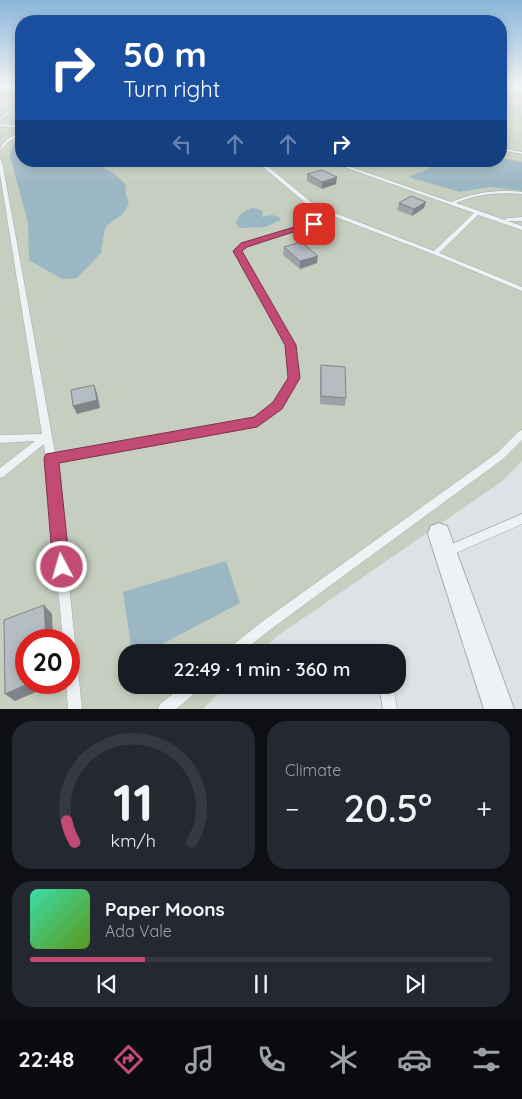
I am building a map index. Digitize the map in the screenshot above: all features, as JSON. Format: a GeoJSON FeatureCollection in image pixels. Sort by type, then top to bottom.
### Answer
{"type":"FeatureCollection","features":[{"type":"Feature","properties":{"kind":"street"},"geometry":{"type":"LineString","coordinates":[[442,544],[499,709]]}},
{"type":"Feature","properties":{"kind":"lane"},"geometry":{"type":"LineString","coordinates":[[0,125],[15,126]]}},
{"type":"Feature","properties":{"kind":"lane"},"geometry":{"type":"LineString","coordinates":[[0,150],[7,141],[15,136]]}},
{"type":"Feature","properties":{"kind":"lane"},"geometry":{"type":"LineString","coordinates":[[507,150],[522,153]]}},
{"type":"Feature","properties":{"kind":"lane"},"geometry":{"type":"LineString","coordinates":[[0,161],[51,458],[68,629]]}},
{"type":"Feature","properties":{"kind":"lane"},"geometry":{"type":"LineString","coordinates":[[265,167],[294,192],[333,214],[522,289]]}},
{"type":"Feature","properties":{"kind":"lane"},"geometry":{"type":"LineString","coordinates":[[346,167],[522,228]]}},
{"type":"Feature","properties":{"kind":"lane"},"geometry":{"type":"LineString","coordinates":[[452,204],[472,194],[489,191],[522,193]]}},
{"type":"Feature","properties":{"kind":"lane"},"geometry":{"type":"LineString","coordinates":[[435,253],[478,212]]}},
{"type":"Feature","properties":{"kind":"lane"},"geometry":{"type":"LineString","coordinates":[[51,458],[257,422],[278,406],[294,378],[291,345],[237,251],[244,245],[314,224],[333,214]]}},
{"type":"Feature","properties":{"kind":"lane"},"geometry":{"type":"LineString","coordinates":[[501,221],[522,219]]}},
{"type":"Feature","properties":{"kind":"lane"},"geometry":{"type":"LineString","coordinates":[[243,644],[500,456],[522,434]]}},
{"type":"Feature","properties":{"kind":"lane"},"geometry":{"type":"LineString","coordinates":[[0,439],[47,437]]}},
{"type":"Feature","properties":{"kind":"lane"},"geometry":{"type":"LineString","coordinates":[[0,474],[47,437]]}},
{"type":"Feature","properties":{"kind":"lane"},"geometry":{"type":"LineString","coordinates":[[442,544],[522,519]]}},
{"type":"Feature","properties":{"kind":"lane"},"geometry":{"type":"LineString","coordinates":[[74,694],[75,709]]}},
{"type":"Feature","properties":{"kind":"lane"},"geometry":{"type":"LineString","coordinates":[[165,709],[183,694]]}},
{"type":"Feature","properties":{"kind":"lane"},"geometry":{"type":"LineString","coordinates":[[388,694],[390,709]]}},
{"type":"Feature","properties":{"kind":"green space"},"geometry":{"type":"Polygon","coordinates":[[[0,118],[15,118],[15,167],[507,167],[507,118],[522,118],[522,461],[501,482],[269,644],[118,644],[118,694],[218,694],[203,709],[0,709],[0,118]]]}},
{"type":"Feature","properties":{"kind":"water"},"geometry":{"type":"Polygon","coordinates":[[[14,142],[15,167],[101,167],[116,175],[126,185],[125,192],[129,203],[123,214],[107,225],[101,253],[77,278],[62,279],[29,260],[28,223],[10,156],[14,142]]]}},
{"type":"Feature","properties":{"kind":"water"},"geometry":{"type":"Polygon","coordinates":[[[507,159],[522,162],[522,191],[490,187],[460,192],[408,177],[431,167],[507,167],[507,159]]]}},
{"type":"Feature","properties":{"kind":"water"},"geometry":{"type":"Polygon","coordinates":[[[252,208],[263,212],[262,217],[272,215],[279,217],[281,220],[265,227],[239,228],[236,223],[238,217],[252,208]]]}},
{"type":"Feature","properties":{"kind":"water"},"geometry":{"type":"Polygon","coordinates":[[[226,561],[240,603],[162,644],[131,644],[123,592],[226,561]]]}},
{"type":"Feature","properties":{"kind":"building"},"geometry":{"type":"Polygon","coordinates":[[[322,170],[337,177],[322,182],[307,174],[322,170]]]}},
{"type":"Feature","properties":{"kind":"building"},"geometry":{"type":"Polygon","coordinates":[[[411,196],[426,202],[414,209],[399,203],[411,196]]]}},
{"type":"Feature","properties":{"kind":"building"},"geometry":{"type":"Polygon","coordinates":[[[301,242],[318,256],[300,261],[284,247],[301,242]]]}},
{"type":"Feature","properties":{"kind":"building"},"geometry":{"type":"Polygon","coordinates":[[[321,365],[345,367],[346,398],[321,396],[321,365]]]}},
{"type":"Feature","properties":{"kind":"building"},"geometry":{"type":"Polygon","coordinates":[[[94,385],[97,400],[73,406],[71,390],[94,385]]]}},
{"type":"Feature","properties":{"kind":"building"},"geometry":{"type":"Polygon","coordinates":[[[44,605],[45,629],[15,629],[15,690],[5,694],[4,620],[44,605]]]}},
{"type":"Feature","properties":{"kind":"route"},"geometry":{"type":"LineString","coordinates":[[62,567],[51,458],[257,422],[278,406],[294,378],[291,345],[237,251],[244,245],[314,224]]}}]}
